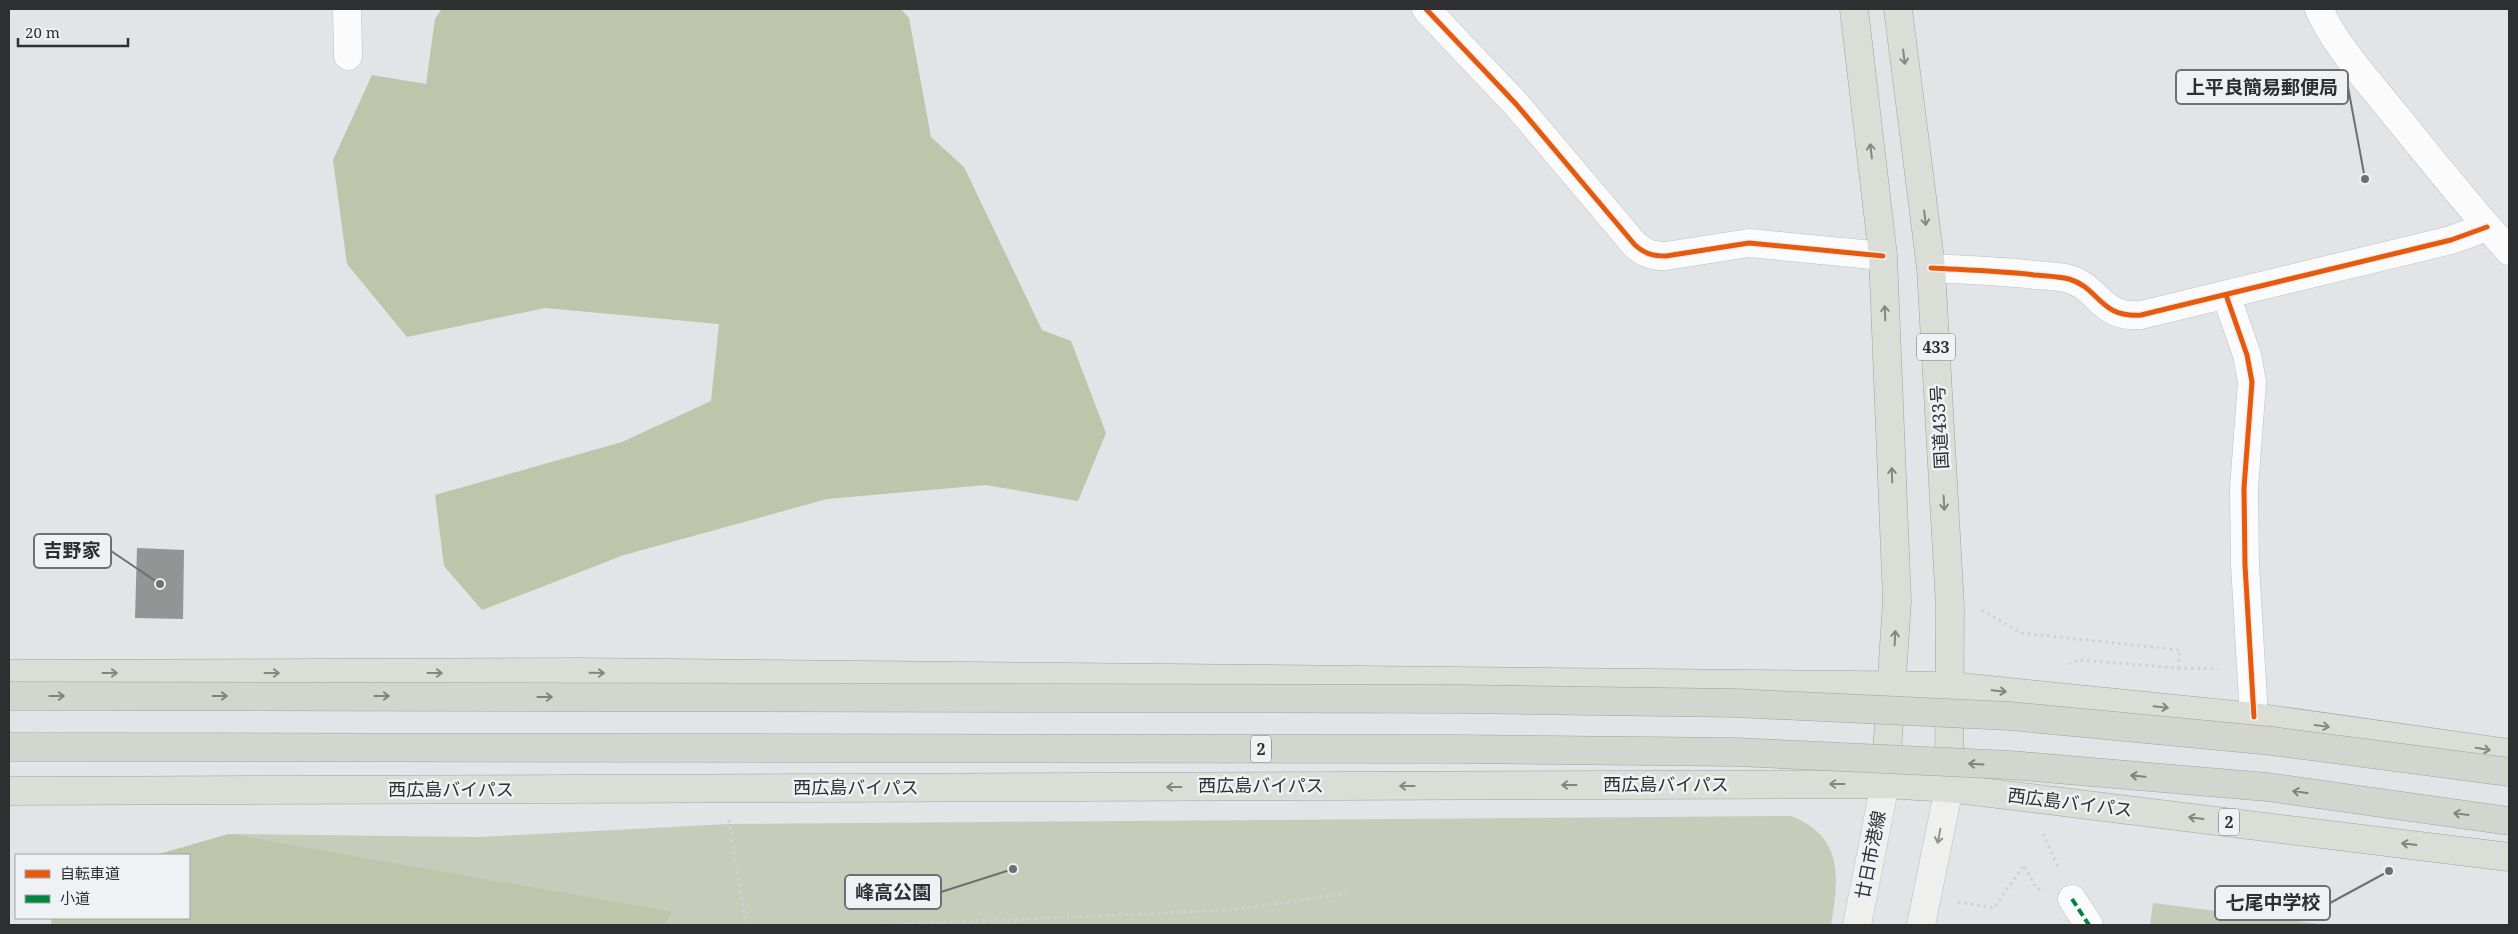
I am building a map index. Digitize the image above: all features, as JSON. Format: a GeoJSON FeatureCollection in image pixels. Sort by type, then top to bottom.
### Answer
{"type":"FeatureCollection","features":[{"type":"Feature","properties":{"kind":"highway"},"geometry":{"type":"LineString","coordinates":[[1854,9],[1883,256],[1897,601],[1893,686],[1885,784]]}},
{"type":"Feature","properties":{"kind":"highway","name":"国道433号"},"geometry":{"type":"LineString","coordinates":[[1898,9],[1931,268],[1950,607],[1949,788]]}},
{"type":"Feature","properties":{"kind":"highway"},"geometry":{"type":"LineString","coordinates":[[9,674],[578,672],[1950,686],[2254,717],[2509,754]]}},
{"type":"Feature","properties":{"kind":"highway"},"geometry":{"type":"LineString","coordinates":[[9,696],[1460,699],[1734,703],[2010,716],[2272,741],[2509,772]]}},
{"type":"Feature","properties":{"kind":"highway","name":"西広島バイパス"},"geometry":{"type":"LineString","coordinates":[[9,747],[1461,749],[1736,752],[2010,765],[2267,788],[2509,821]]}},
{"type":"Feature","properties":{"kind":"highway","name":"西広島バイパス"},"geometry":{"type":"LineString","coordinates":[[9,791],[1885,784],[1949,788],[2509,857]]}},
{"type":"Feature","properties":{"kind":"main road","name":"廿日市港線"},"geometry":{"type":"LineString","coordinates":[[1857,925],[1885,784]]}},
{"type":"Feature","properties":{"kind":"main road"},"geometry":{"type":"LineString","coordinates":[[1920,925],[1949,788]]}},
{"type":"Feature","properties":{"kind":"street"},"geometry":{"type":"LineString","coordinates":[[347,9],[348,56]]}},
{"type":"Feature","properties":{"kind":"street"},"geometry":{"type":"LineString","coordinates":[[1426,9],[1516,104],[1635,245],[1644,252],[1655,256],[1666,256],[1749,243],[1883,256]]}},
{"type":"Feature","properties":{"kind":"street"},"geometry":{"type":"LineString","coordinates":[[2320,9],[2327,25],[2347,54],[2486,227],[2509,251]]}},
{"type":"Feature","properties":{"kind":"street"},"geometry":{"type":"LineString","coordinates":[[1931,268],[2065,278],[2079,283],[2114,312],[2128,316],[2141,315],[2451,240],[2486,227]]}},
{"type":"Feature","properties":{"kind":"street"},"geometry":{"type":"LineString","coordinates":[[2226,294],[2247,355],[2252,382],[2244,488],[2245,565],[2254,717]]}},
{"type":"Feature","properties":{"kind":"street"},"geometry":{"type":"LineString","coordinates":[[2072,899],[2089,925]]}},
{"type":"Feature","properties":{"kind":"path"},"geometry":{"type":"LineString","coordinates":[[1950,607],[1981,609],[2021,634],[2180,650],[2178,668]]}},
{"type":"Feature","properties":{"kind":"path"},"geometry":{"type":"LineString","coordinates":[[2066,665],[2079,660],[2178,668],[2226,669]]}},
{"type":"Feature","properties":{"kind":"path"},"geometry":{"type":"LineString","coordinates":[[729,824],[746,925]]}},
{"type":"Feature","properties":{"kind":"path"},"geometry":{"type":"LineString","coordinates":[[2041,829],[2072,899]]}},
{"type":"Feature","properties":{"kind":"path"},"geometry":{"type":"LineString","coordinates":[[1952,901],[1994,908],[2024,865],[2036,888]]}},
{"type":"Feature","properties":{"kind":"path"},"geometry":{"type":"LineString","coordinates":[[885,925],[1231,910],[1351,893]]}},
{"type":"Feature","properties":{"kind":"green space"},"geometry":{"type":"Polygon","coordinates":[[[442,9],[901,9],[909,18],[931,137],[964,167],[1042,330],[1071,341],[1106,433],[1078,501],[986,485],[827,499],[624,555],[482,610],[444,566],[435,495],[622,442],[711,401],[719,324],[545,308],[407,337],[347,264],[333,160],[372,75],[426,84],[435,19],[442,9]]]}},
{"type":"Feature","properties":{"kind":"green space"},"geometry":{"type":"Polygon","coordinates":[[[1791,816],[1821,835],[1829,847],[1834,860],[1836,891],[1831,925],[51,925],[52,919],[190,919],[190,854],[159,854],[229,834],[479,837],[729,824],[1791,816]]]}},
{"type":"Feature","properties":{"kind":"green space"},"geometry":{"type":"Polygon","coordinates":[[[229,834],[672,912],[665,925],[51,925],[52,919],[190,919],[190,854],[159,854],[229,834]]]}},
{"type":"Feature","properties":{"kind":"green space"},"geometry":{"type":"Polygon","coordinates":[[[2153,903],[2329,925],[2150,925],[2153,903]]]}},
{"type":"Feature","properties":{"kind":"building"},"geometry":{"type":"Polygon","coordinates":[[[137,548],[184,550],[183,619],[135,618],[137,548]]]}},
{"type":"Feature","properties":{"kind":"marked path"},"geometry":{"type":"LineString","coordinates":[[2072,899],[2089,925]]}},
{"type":"Feature","properties":{"kind":"cycle path"},"geometry":{"type":"LineString","coordinates":[[1426,9],[1516,104],[1635,245],[1646,252],[1653,255],[1666,256],[1749,243],[1883,256]]}},
{"type":"Feature","properties":{"kind":"cycle path"},"geometry":{"type":"LineString","coordinates":[[1931,268],[2009,272],[2065,278],[2079,283],[2116,312],[2127,315],[2141,315],[2451,240],[2487,227]]}},
{"type":"Feature","properties":{"kind":"cycle path"},"geometry":{"type":"LineString","coordinates":[[2226,295],[2247,355],[2252,382],[2244,488],[2245,565],[2254,717]]}},
{"type":"Feature","properties":{"kind":"place","name":"上平良簡易郵便局"},"geometry":{"type":"Point","coordinates":[2365,179]}},
{"type":"Feature","properties":{"kind":"place","name":"吉野家"},"geometry":{"type":"Point","coordinates":[160,584]}},
{"type":"Feature","properties":{"kind":"place","name":"峰高公園"},"geometry":{"type":"Point","coordinates":[1013,869]}},
{"type":"Feature","properties":{"kind":"place","name":"七尾中学校"},"geometry":{"type":"Point","coordinates":[2389,871]}}]}
